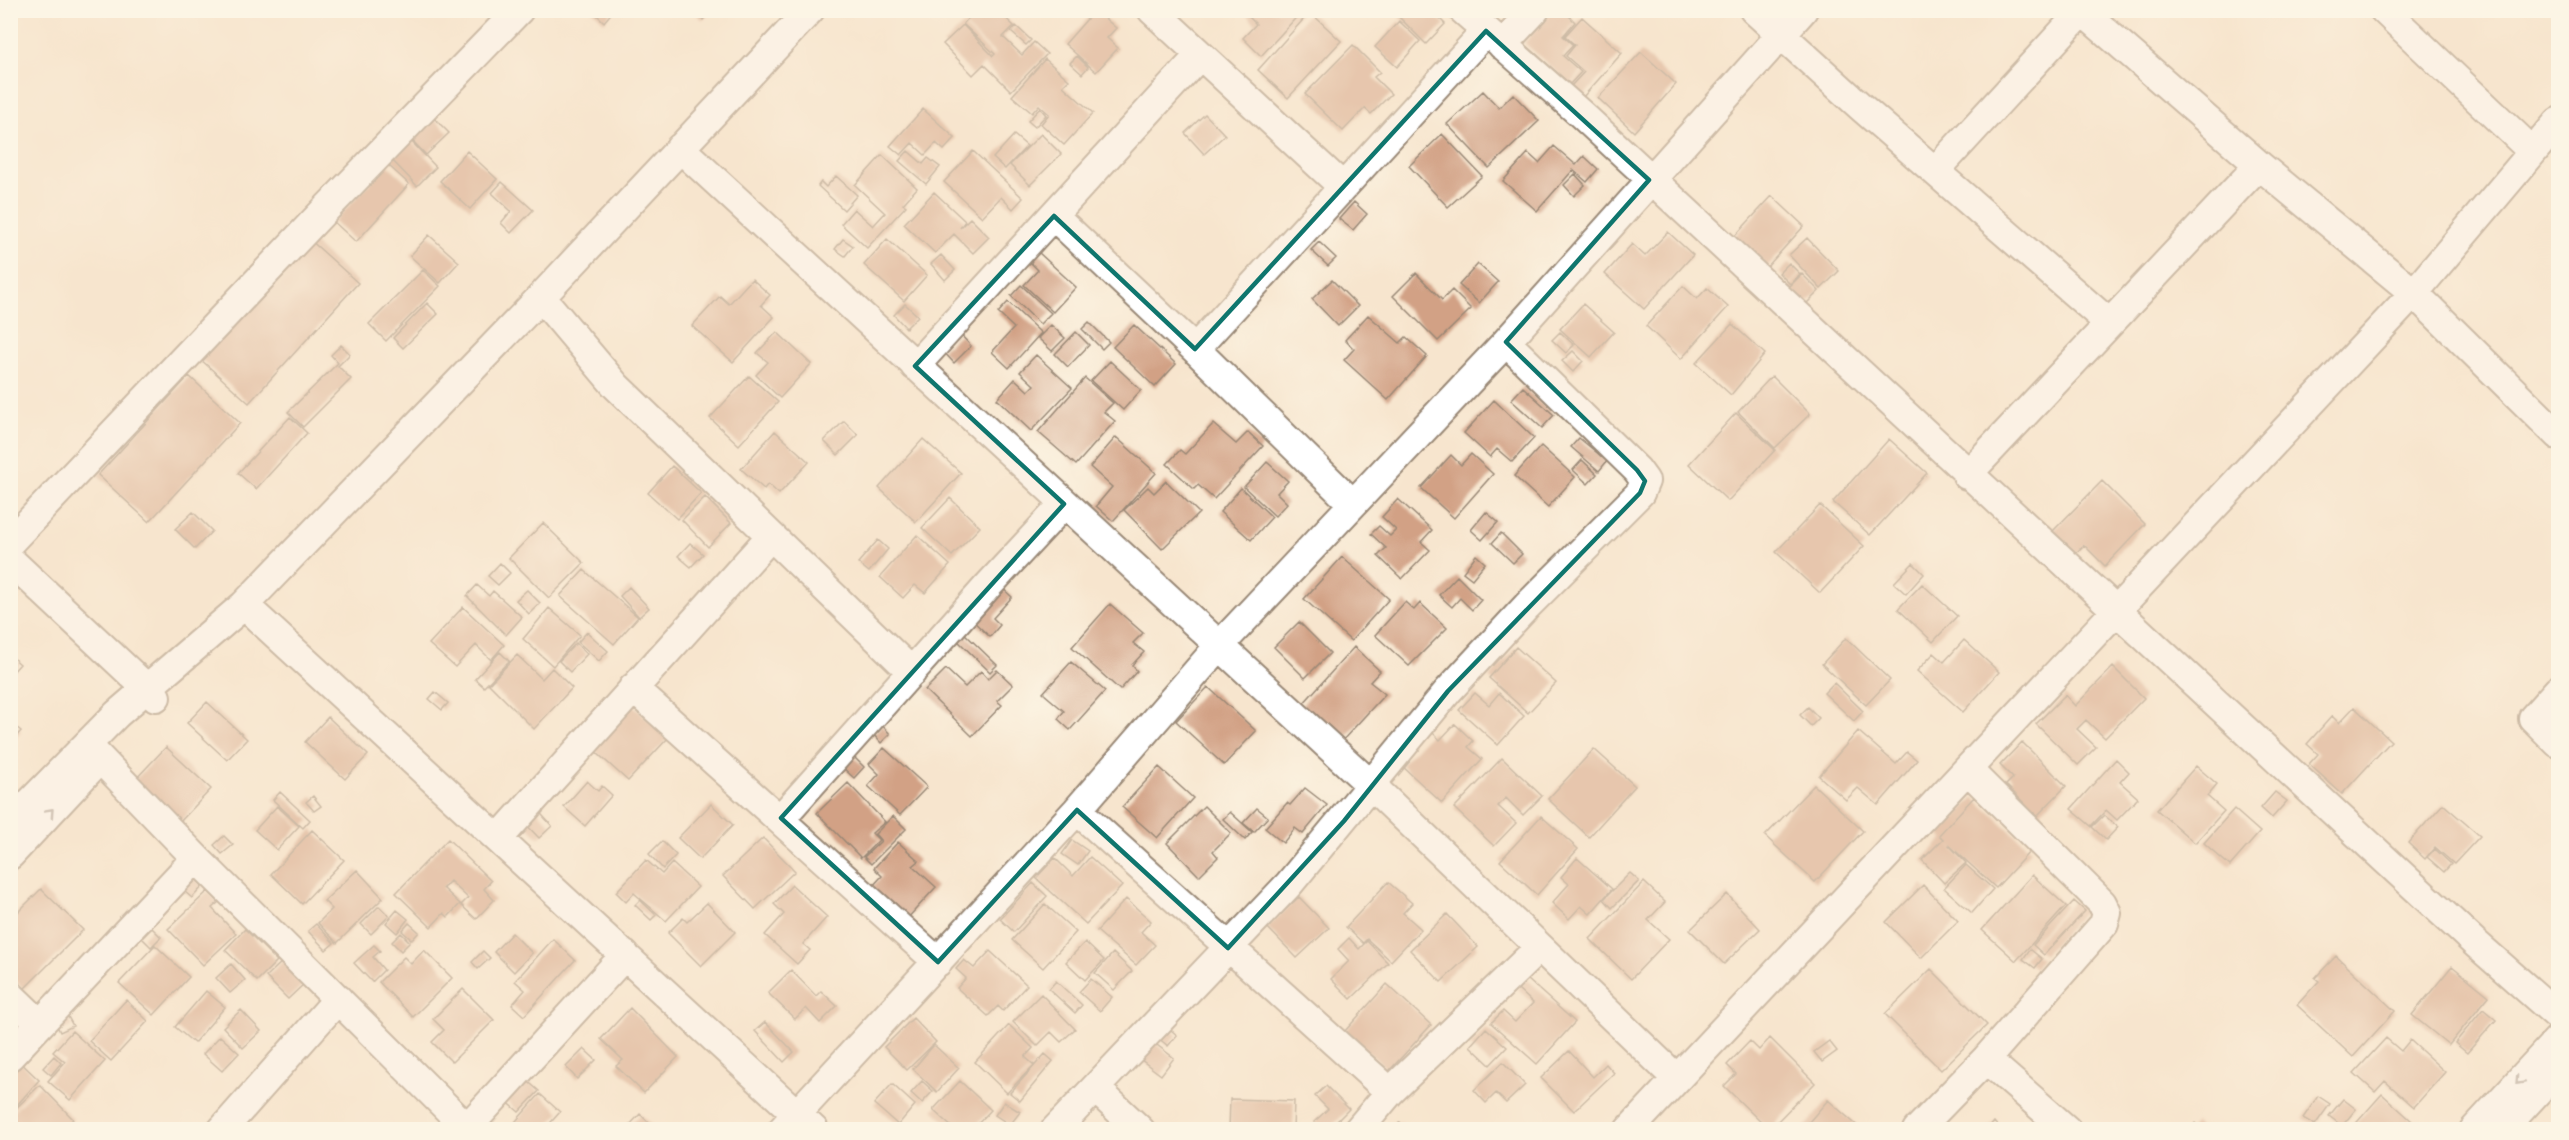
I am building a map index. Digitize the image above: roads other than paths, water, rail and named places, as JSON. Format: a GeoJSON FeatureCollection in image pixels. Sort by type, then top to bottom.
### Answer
{"type":"FeatureCollection","features":[{"type":"Feature","properties":{"kind":"street"},"geometry":{"type":"LineString","coordinates":[[10,542],[322,212],[519,10]]}},
{"type":"Feature","properties":{"kind":"street"},"geometry":{"type":"LineString","coordinates":[[10,855],[94,751],[156,687],[244,605],[541,297],[810,10]]}},
{"type":"Feature","properties":{"kind":"street"},"geometry":{"type":"LineString","coordinates":[[1152,10],[1342,186]]}},
{"type":"Feature","properties":{"kind":"street"},"geometry":{"type":"LineString","coordinates":[[1463,10],[2474,942],[2559,1016]]}},
{"type":"Feature","properties":{"kind":"street"},"geometry":{"type":"LineString","coordinates":[[1195,349],[1342,186],[1494,38],[1535,10]]}},
{"type":"Feature","properties":{"kind":"street"},"geometry":{"type":"LineString","coordinates":[[1754,10],[1860,107],[1936,170],[2108,322]]}},
{"type":"Feature","properties":{"kind":"street"},"geometry":{"type":"LineString","coordinates":[[244,605],[625,955],[798,1124],[1001,890],[1077,810],[1220,645],[1506,342],[1803,10]]}},
{"type":"Feature","properties":{"kind":"street"},"geometry":{"type":"LineString","coordinates":[[2384,10],[2532,151]]}},
{"type":"Feature","properties":{"kind":"street"},"geometry":{"type":"LineString","coordinates":[[1936,170],[2082,11],[2259,165],[2415,292],[2559,435]]}},
{"type":"Feature","properties":{"kind":"street"},"geometry":{"type":"LineString","coordinates":[[915,366],[1200,55]]}},
{"type":"Feature","properties":{"kind":"street"},"geometry":{"type":"LineString","coordinates":[[1629,1130],[2415,292],[2532,151],[2559,122]]}},
{"type":"Feature","properties":{"kind":"street"},"geometry":{"type":"LineString","coordinates":[[680,148],[1372,786],[1676,1078]]}},
{"type":"Feature","properties":{"kind":"street"},"geometry":{"type":"LineString","coordinates":[[1967,475],[2108,322],[2259,165]]}},
{"type":"Feature","properties":{"kind":"street"},"geometry":{"type":"LineString","coordinates":[[1054,216],[1195,349],[1353,504]]}},
{"type":"Feature","properties":{"kind":"street"},"geometry":{"type":"LineString","coordinates":[[541,297],[616,386],[912,672]]}},
{"type":"Feature","properties":{"kind":"street"},"geometry":{"type":"LineString","coordinates":[[1055,1130],[1289,884],[1448,692],[1527,606],[1640,493],[1645,481],[1637,470],[1506,342]]}},
{"type":"Feature","properties":{"kind":"street"},"geometry":{"type":"LineString","coordinates":[[781,818],[1064,504]]}},
{"type":"Feature","properties":{"kind":"street"},"geometry":{"type":"LineString","coordinates":[[499,838],[770,537]]}},
{"type":"Feature","properties":{"kind":"street"},"geometry":{"type":"LineString","coordinates":[[10,560],[156,687]]}},
{"type":"Feature","properties":{"kind":"street"},"geometry":{"type":"LineString","coordinates":[[10,823],[94,751],[117,714],[156,687]]}},
{"type":"Feature","properties":{"kind":"street"},"geometry":{"type":"LineString","coordinates":[[633,688],[781,818],[938,962]]}},
{"type":"Feature","properties":{"kind":"street"},"geometry":{"type":"LineString","coordinates":[[2559,690],[2533,718],[2559,743]]}},
{"type":"Feature","properties":{"kind":"street"},"geometry":{"type":"LineString","coordinates":[[94,751],[196,858],[466,1129],[625,955]]}},
{"type":"Feature","properties":{"kind":"street"},"geometry":{"type":"LineString","coordinates":[[1917,1130],[1986,1059],[2104,924],[2107,913],[2102,903],[1968,770]]}},
{"type":"Feature","properties":{"kind":"street"},"geometry":{"type":"LineString","coordinates":[[1077,810],[1390,1092]]}},
{"type":"Feature","properties":{"kind":"street"},"geometry":{"type":"LineString","coordinates":[[10,1056],[196,858]]}},
{"type":"Feature","properties":{"kind":"street"},"geometry":{"type":"LineString","coordinates":[[1358,1130],[1390,1092],[1539,948]]}},
{"type":"Feature","properties":{"kind":"street"},"geometry":{"type":"LineString","coordinates":[[10,995],[40,1024]]}},
{"type":"Feature","properties":{"kind":"street"},"geometry":{"type":"LineString","coordinates":[[222,1130],[338,999]]}},
{"type":"Feature","properties":{"kind":"street"},"geometry":{"type":"LineString","coordinates":[[2474,1130],[2559,1039]]}},
{"type":"Feature","properties":{"kind":"street"},"geometry":{"type":"LineString","coordinates":[[1986,1059],[2067,1130]]}},
{"type":"Feature","properties":{"kind":"street"},"geometry":{"type":"LineString","coordinates":[[2502,1130],[2559,1069]]}},
{"type":"Feature","properties":{"kind":"street"},"geometry":{"type":"LineString","coordinates":[[1095,1088],[1140,1130]]}}]}
